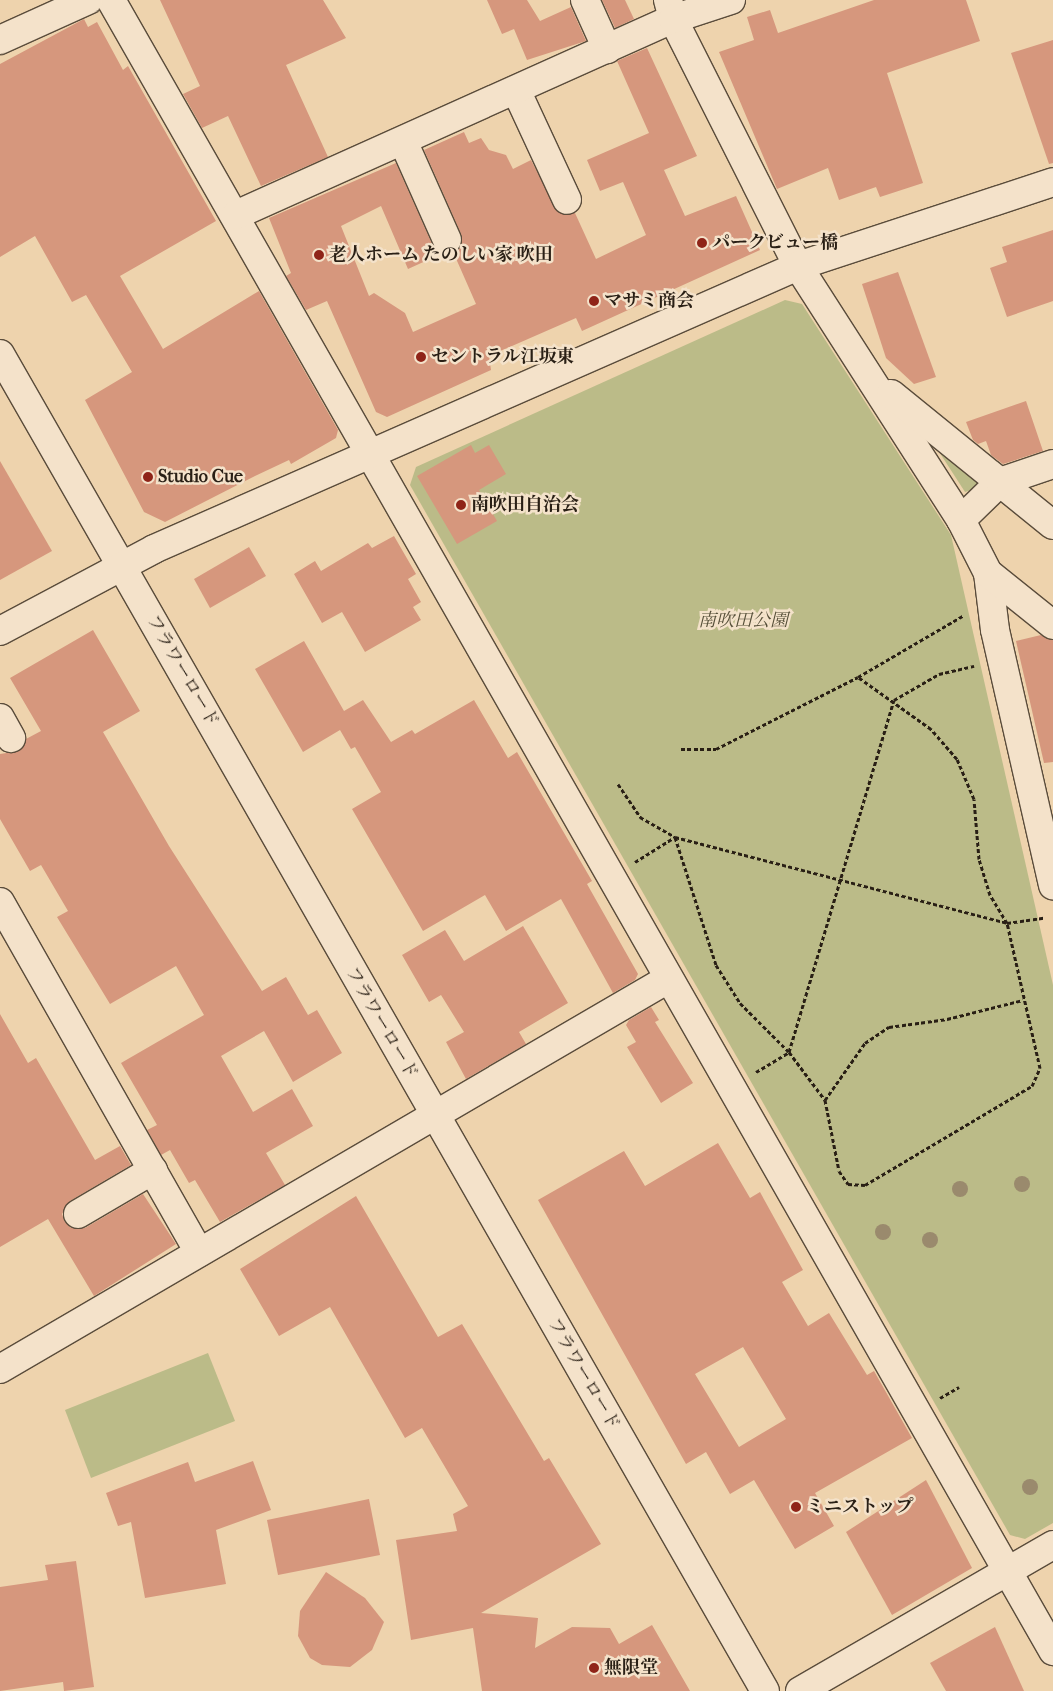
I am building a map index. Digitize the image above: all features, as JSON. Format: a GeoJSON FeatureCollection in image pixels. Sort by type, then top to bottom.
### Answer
{"type":"FeatureCollection","features":[{"type":"Feature","properties":{"kind":"street"},"geometry":{"type":"LineString","coordinates":[[1,36],[88,0]]}},
{"type":"Feature","properties":{"kind":"street"},"geometry":{"type":"LineString","coordinates":[[111,0],[236,215],[368,455],[1053,1651]]}},
{"type":"Feature","properties":{"kind":"street"},"geometry":{"type":"LineString","coordinates":[[585,0],[607,49]]}},
{"type":"Feature","properties":{"kind":"street"},"geometry":{"type":"LineString","coordinates":[[236,215],[607,49],[671,9],[731,0]]}},
{"type":"Feature","properties":{"kind":"street"},"geometry":{"type":"LineString","coordinates":[[671,9],[798,266],[874,380],[961,520],[988,572],[995,630],[1053,886]]}},
{"type":"Feature","properties":{"kind":"street"},"geometry":{"type":"LineString","coordinates":[[516,90],[567,200]]}},
{"type":"Feature","properties":{"kind":"street"},"geometry":{"type":"LineString","coordinates":[[403,141],[447,240]]}},
{"type":"Feature","properties":{"kind":"street"},"geometry":{"type":"LineString","coordinates":[[0,631],[122,564],[798,266],[1053,182]]}},
{"type":"Feature","properties":{"kind":"street","name":"フラワーロード"},"geometry":{"type":"LineString","coordinates":[[0,354],[122,564],[434,1118],[765,1691]]}},
{"type":"Feature","properties":{"kind":"street"},"geometry":{"type":"LineString","coordinates":[[874,380],[1053,525]]}},
{"type":"Feature","properties":{"kind":"street"},"geometry":{"type":"LineString","coordinates":[[961,520],[1000,482],[1053,464]]}},
{"type":"Feature","properties":{"kind":"street"},"geometry":{"type":"LineString","coordinates":[[988,572],[1053,625]]}},
{"type":"Feature","properties":{"kind":"street"},"geometry":{"type":"LineString","coordinates":[[0,902],[154,1170],[199,1253]]}},
{"type":"Feature","properties":{"kind":"street"},"geometry":{"type":"LineString","coordinates":[[0,1368],[434,1118],[668,978]]}},
{"type":"Feature","properties":{"kind":"street"},"geometry":{"type":"LineString","coordinates":[[78,1214],[154,1170]]}},
{"type":"Feature","properties":{"kind":"street"},"geometry":{"type":"LineString","coordinates":[[800,1691],[1053,1545]]}},
{"type":"Feature","properties":{"kind":"path"},"geometry":{"type":"LineString","coordinates":[[681,749],[716,749],[858,677],[973,609]]}},
{"type":"Feature","properties":{"kind":"path"},"geometry":{"type":"LineString","coordinates":[[750,1075],[789,1052],[894,700],[939,674],[985,663]]}},
{"type":"Feature","properties":{"kind":"path"},"geometry":{"type":"LineString","coordinates":[[675,838],[716,965],[740,1003],[789,1052],[825,1100],[840,1171],[848,1184],[865,1185],[1032,1086],[1040,1068],[1007,923],[990,895],[979,859],[974,799],[957,759],[932,729],[894,700],[858,677]]}},
{"type":"Feature","properties":{"kind":"path"},"geometry":{"type":"LineString","coordinates":[[618,784],[640,817],[675,838],[1007,923],[1044,918]]}},
{"type":"Feature","properties":{"kind":"path"},"geometry":{"type":"LineString","coordinates":[[630,865],[675,838]]}},
{"type":"Feature","properties":{"kind":"path"},"geometry":{"type":"LineString","coordinates":[[825,1100],[865,1043],[889,1027],[947,1019],[1023,1000]]}},
{"type":"Feature","properties":{"kind":"path"},"geometry":{"type":"LineString","coordinates":[[936,1400],[959,1387]]}},
{"type":"Feature","properties":{"kind":"green space","name":"南吹田公園"},"geometry":{"type":"Polygon","coordinates":[[[785,300],[802,304],[951,535],[1053,985],[1053,1523],[1025,1539],[1010,1535],[410,485],[416,467],[785,300]]]}},
{"type":"Feature","properties":{"kind":"green space"},"geometry":{"type":"Polygon","coordinates":[[[934,444],[982,478],[978,488],[965,492],[934,444]]]}},
{"type":"Feature","properties":{"kind":"green space"},"geometry":{"type":"Polygon","coordinates":[[[208,1353],[235,1421],[91,1478],[65,1410],[208,1353]]]}},
{"type":"Feature","properties":{"kind":"building"},"geometry":{"type":"Polygon","coordinates":[[[160,0],[323,0],[346,38],[286,65],[328,157],[261,186],[228,116],[202,128],[183,94],[200,86],[160,0]]]}},
{"type":"Feature","properties":{"kind":"building"},"geometry":{"type":"Polygon","coordinates":[[[487,0],[527,0],[540,21],[571,7],[586,41],[527,60],[514,29],[502,34],[487,0]]]}},
{"type":"Feature","properties":{"kind":"building"},"geometry":{"type":"Polygon","coordinates":[[[602,0],[625,0],[634,19],[615,28],[602,0]]]}},
{"type":"Feature","properties":{"kind":"building"},"geometry":{"type":"Polygon","coordinates":[[[874,0],[966,0],[980,41],[887,73],[923,183],[880,197],[876,187],[839,200],[828,168],[777,189],[719,52],[754,40],[747,17],[770,10],[778,33],[874,0]]]}},
{"type":"Feature","properties":{"kind":"building"},"geometry":{"type":"Polygon","coordinates":[[[84,19],[88,27],[97,22],[123,70],[128,66],[216,221],[120,276],[163,349],[259,291],[338,430],[336,438],[291,464],[289,460],[165,522],[144,512],[85,400],[132,372],[86,295],[72,302],[35,236],[0,257],[0,64],[84,19]]]}},
{"type":"Feature","properties":{"kind":"building"},"geometry":{"type":"Polygon","coordinates":[[[1053,40],[1053,163],[1049,164],[1011,53],[1053,40]]]}},
{"type":"Feature","properties":{"kind":"building"},"geometry":{"type":"Polygon","coordinates":[[[647,48],[697,156],[664,170],[685,216],[736,196],[760,250],[582,331],[576,318],[489,356],[491,370],[387,417],[376,412],[327,301],[306,310],[286,276],[291,273],[269,218],[396,163],[433,246],[441,254],[408,269],[381,206],[341,226],[369,296],[374,293],[405,313],[413,332],[476,304],[454,254],[462,242],[461,234],[424,150],[464,132],[469,143],[481,138],[489,150],[506,155],[513,169],[531,160],[558,212],[575,213],[596,259],[646,235],[623,182],[600,191],[587,160],[649,133],[617,61],[647,48]]]}},
{"type":"Feature","properties":{"kind":"building"},"geometry":{"type":"Polygon","coordinates":[[[1053,230],[1053,301],[1007,317],[990,268],[1007,262],[1002,247],[1053,230]]]}},
{"type":"Feature","properties":{"kind":"building"},"geometry":{"type":"Polygon","coordinates":[[[898,272],[936,377],[914,384],[886,358],[862,284],[898,272]]]}},
{"type":"Feature","properties":{"kind":"building"},"geometry":{"type":"Polygon","coordinates":[[[1026,401],[1043,451],[1003,464],[991,455],[986,441],[978,444],[973,440],[966,422],[1026,401]]]}},
{"type":"Feature","properties":{"kind":"building","name":"南吹田自治会"},"geometry":{"type":"Polygon","coordinates":[[[471,445],[475,453],[489,445],[506,474],[479,490],[497,521],[457,544],[417,476],[471,445]]]}},
{"type":"Feature","properties":{"kind":"building"},"geometry":{"type":"Polygon","coordinates":[[[0,461],[52,551],[0,580],[0,461]]]}},
{"type":"Feature","properties":{"kind":"building"},"geometry":{"type":"Polygon","coordinates":[[[394,536],[416,574],[408,579],[421,602],[413,607],[421,620],[365,652],[342,612],[322,623],[294,574],[315,561],[321,571],[368,543],[372,548],[394,536]]]}},
{"type":"Feature","properties":{"kind":"building"},"geometry":{"type":"Polygon","coordinates":[[[249,547],[266,576],[210,608],[194,579],[249,547]]]}},
{"type":"Feature","properties":{"kind":"building"},"geometry":{"type":"Polygon","coordinates":[[[93,630],[140,711],[103,732],[169,846],[262,991],[286,977],[308,1015],[317,1010],[342,1053],[293,1082],[264,1031],[221,1056],[253,1112],[292,1089],[313,1126],[266,1153],[285,1185],[220,1222],[195,1180],[189,1183],[170,1150],[161,1155],[147,1130],[157,1125],[121,1063],[204,1015],[176,966],[110,1004],[57,917],[68,911],[41,865],[30,871],[0,819],[0,754],[19,751],[26,739],[41,731],[10,678],[93,630]]]}},
{"type":"Feature","properties":{"kind":"building"},"geometry":{"type":"Polygon","coordinates":[[[1041,635],[1053,640],[1053,762],[1044,763],[1016,641],[1041,635]]]}},
{"type":"Feature","properties":{"kind":"building"},"geometry":{"type":"Polygon","coordinates":[[[304,641],[344,711],[363,700],[391,742],[412,730],[415,734],[474,700],[508,758],[517,752],[592,881],[587,884],[638,974],[635,980],[613,993],[561,899],[506,931],[485,895],[423,931],[352,809],[381,792],[355,747],[351,749],[340,730],[303,752],[255,669],[304,641]]]}},
{"type":"Feature","properties":{"kind":"building"},"geometry":{"type":"Polygon","coordinates":[[[523,926],[568,1003],[519,1032],[526,1044],[466,1079],[446,1042],[464,1032],[441,995],[429,1002],[402,955],[445,930],[464,961],[523,926]]]}},
{"type":"Feature","properties":{"kind":"building"},"geometry":{"type":"Polygon","coordinates":[[[651,1007],[659,1020],[655,1022],[693,1083],[661,1103],[627,1047],[636,1042],[626,1025],[629,1020],[651,1007]]]}},
{"type":"Feature","properties":{"kind":"building"},"geometry":{"type":"Polygon","coordinates":[[[0,1014],[28,1063],[36,1058],[95,1160],[120,1146],[131,1165],[70,1201],[62,1214],[65,1222],[71,1228],[85,1228],[143,1194],[176,1244],[94,1296],[48,1219],[0,1247],[0,1014]]]}},
{"type":"Feature","properties":{"kind":"building"},"geometry":{"type":"Polygon","coordinates":[[[718,1143],[750,1198],[760,1192],[803,1270],[782,1282],[808,1326],[829,1313],[867,1375],[874,1371],[912,1438],[815,1493],[834,1526],[795,1549],[754,1480],[730,1494],[706,1452],[686,1464],[538,1200],[624,1151],[645,1186],[718,1143]],[[743,1347],[695,1374],[739,1447],[786,1419],[743,1347]]]}},
{"type":"Feature","properties":{"kind":"building"},"geometry":{"type":"Polygon","coordinates":[[[356,1196],[438,1337],[462,1324],[544,1461],[549,1458],[601,1544],[481,1613],[538,1618],[535,1648],[572,1627],[610,1628],[619,1644],[652,1625],[690,1691],[482,1691],[473,1628],[411,1640],[396,1540],[457,1531],[453,1514],[468,1506],[422,1428],[405,1438],[330,1307],[279,1336],[240,1269],[356,1196]]]}},
{"type":"Feature","properties":{"kind":"building"},"geometry":{"type":"Polygon","coordinates":[[[253,1461],[271,1510],[216,1530],[226,1584],[145,1598],[131,1522],[118,1526],[106,1493],[188,1462],[195,1482],[253,1461]]]}},
{"type":"Feature","properties":{"kind":"building"},"geometry":{"type":"Polygon","coordinates":[[[926,1480],[972,1568],[892,1615],[846,1532],[926,1480]]]}},
{"type":"Feature","properties":{"kind":"building"},"geometry":{"type":"Polygon","coordinates":[[[369,1499],[380,1555],[278,1575],[267,1520],[369,1499]]]}},
{"type":"Feature","properties":{"kind":"building"},"geometry":{"type":"Polygon","coordinates":[[[76,1561],[94,1687],[64,1691],[63,1682],[0,1691],[0,1587],[48,1580],[45,1565],[76,1561]]]}},
{"type":"Feature","properties":{"kind":"building"},"geometry":{"type":"Polygon","coordinates":[[[326,1572],[365,1598],[384,1622],[372,1650],[350,1667],[322,1665],[310,1658],[298,1636],[300,1611],[326,1572]]]}},
{"type":"Feature","properties":{"kind":"building"},"geometry":{"type":"Polygon","coordinates":[[[995,1627],[1024,1691],[946,1691],[930,1663],[995,1627]]]}},
{"type":"Feature","properties":{"kind":"place","name":"パークビュー橋"},"geometry":{"type":"Point","coordinates":[702,243]}},
{"type":"Feature","properties":{"kind":"place","name":"老人ホーム たのしい家 吹田"},"geometry":{"type":"Point","coordinates":[319,255]}},
{"type":"Feature","properties":{"kind":"place","name":"マサミ商会"},"geometry":{"type":"Point","coordinates":[594,301]}},
{"type":"Feature","properties":{"kind":"place","name":"セントラル江坂東"},"geometry":{"type":"Point","coordinates":[421,357]}},
{"type":"Feature","properties":{"kind":"place","name":"Studio Cue"},"geometry":{"type":"Point","coordinates":[148,477]}},
{"type":"Feature","properties":{"kind":"place","name":"南吹田自治会"},"geometry":{"type":"Point","coordinates":[461,505]}},
{"type":"Feature","properties":{"kind":"place","name":"ミニストップ"},"geometry":{"type":"Point","coordinates":[796,1507]}},
{"type":"Feature","properties":{"kind":"place","name":"無限堂"},"geometry":{"type":"Point","coordinates":[594,1668]}}]}
